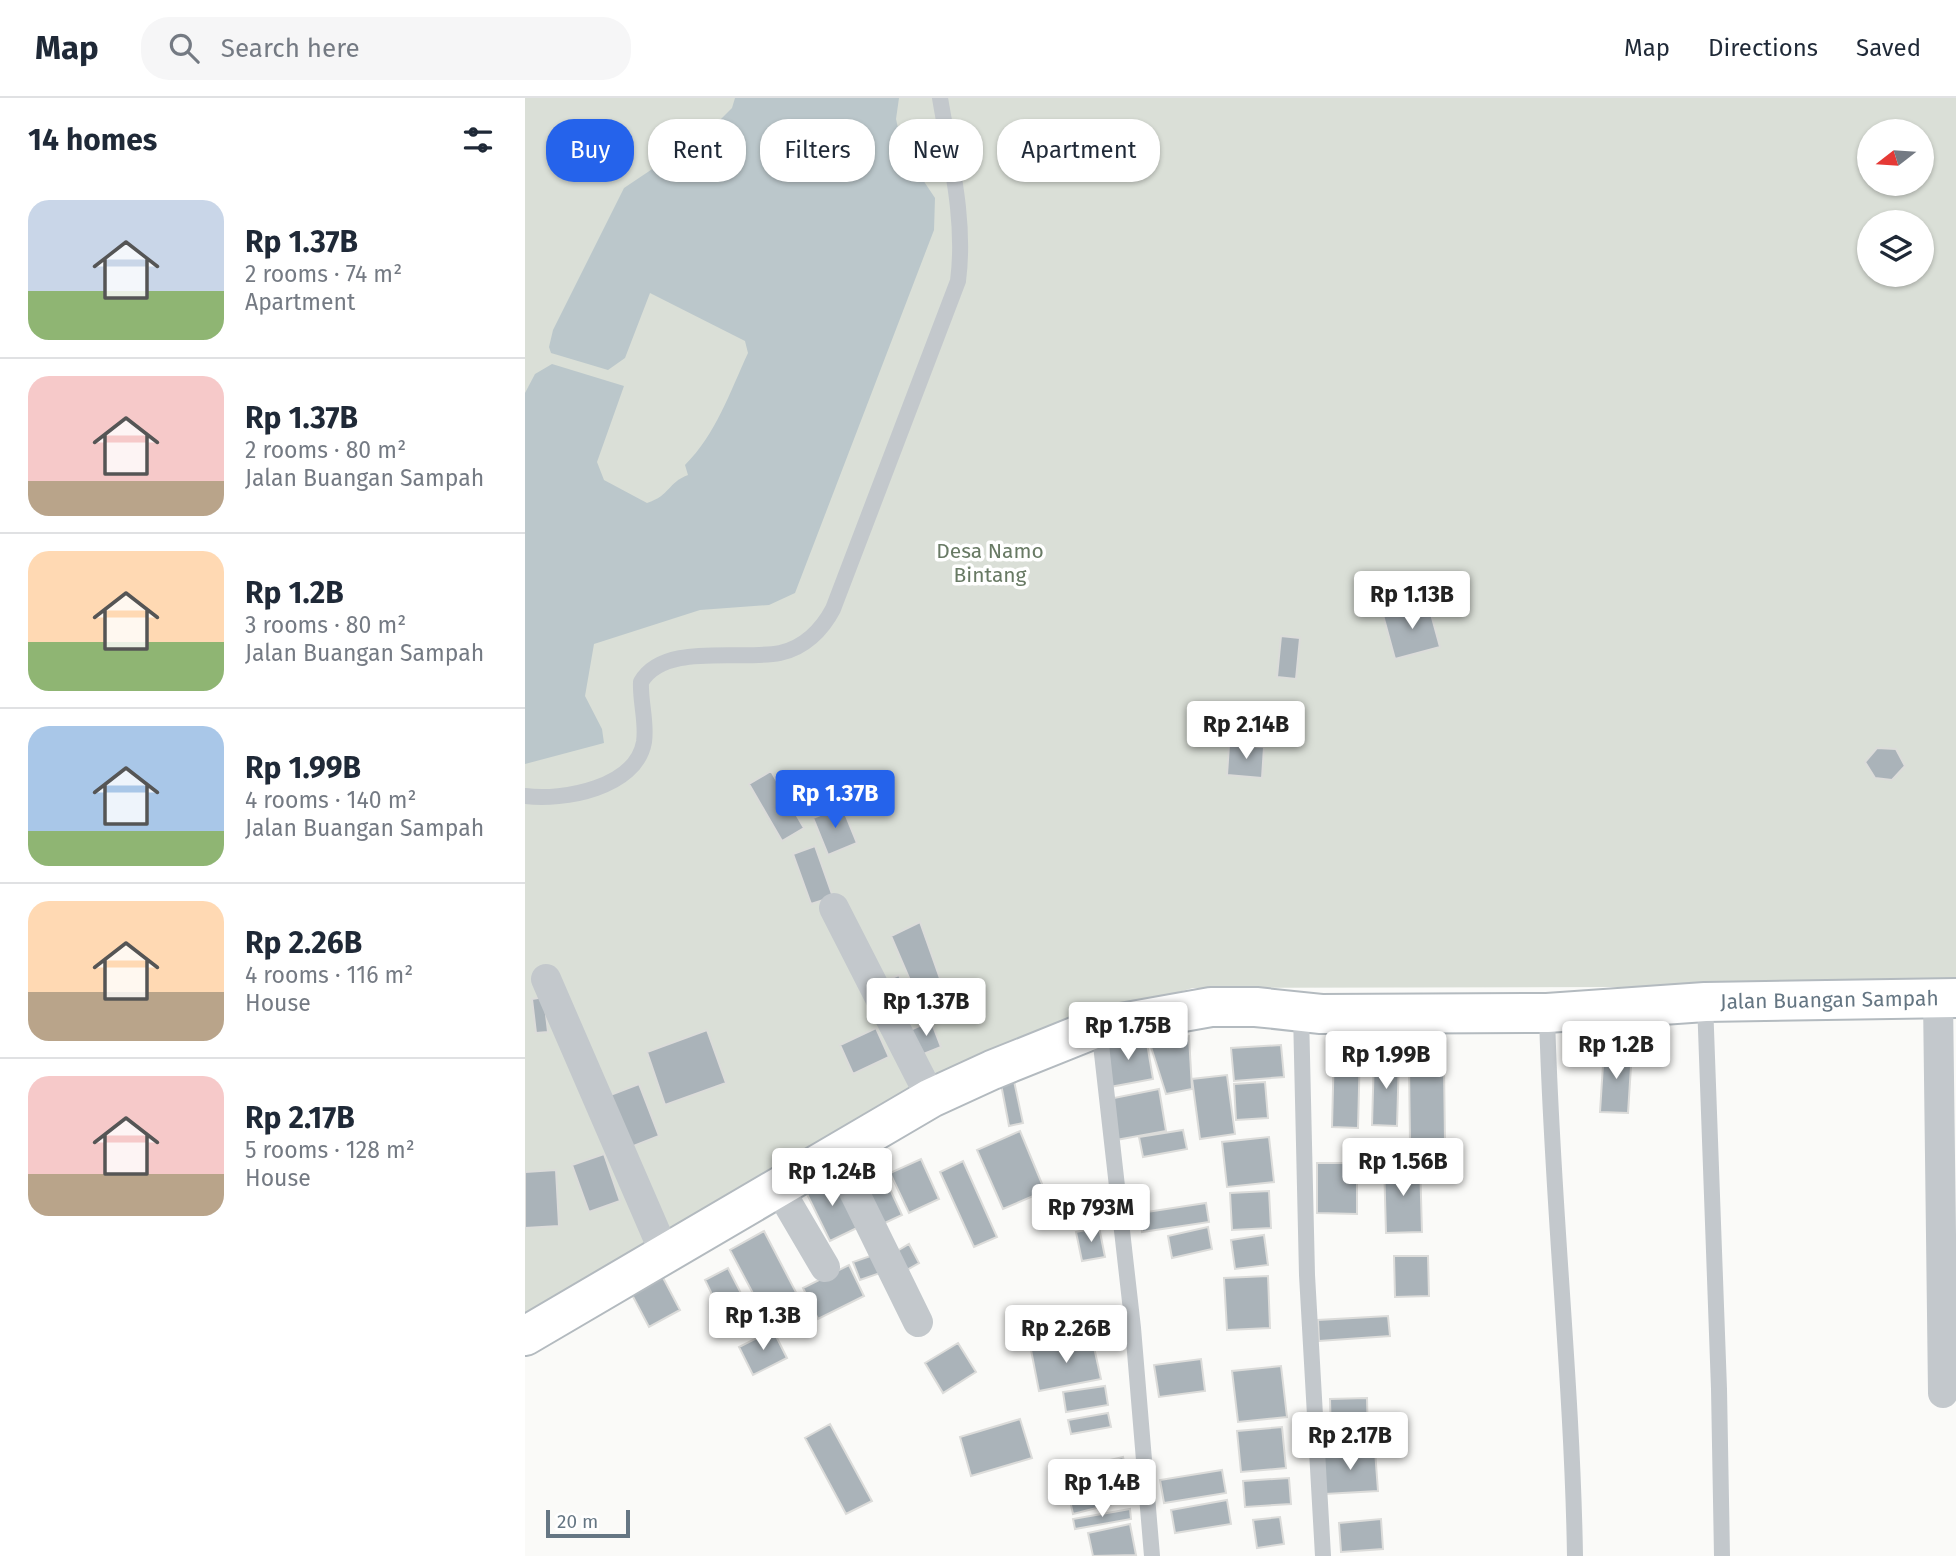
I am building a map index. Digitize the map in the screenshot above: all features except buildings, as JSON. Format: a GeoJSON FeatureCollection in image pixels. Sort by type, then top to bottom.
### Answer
{"type":"FeatureCollection","features":[{"type":"Feature","properties":{"kind":"street"},"geometry":{"type":"LineString","coordinates":[[834,908],[931,1098]]}},
{"type":"Feature","properties":{"kind":"street"},"geometry":{"type":"LineString","coordinates":[[546,979],[665,1254]]}},
{"type":"Feature","properties":{"kind":"street"},"geometry":{"type":"LineString","coordinates":[[1943,1392],[1947,999]]}},
{"type":"Feature","properties":{"kind":"street","name":"Jalan Buangan Sampah"},"geometry":{"type":"LineString","coordinates":[[525,1336],[931,1098],[1099,1027],[1211,1006],[1256,1007],[1301,1013],[1548,1013],[1705,1002],[1947,999]]}},
{"type":"Feature","properties":{"kind":"street"},"geometry":{"type":"LineString","coordinates":[[835,1153],[918,1322]]}},
{"type":"Feature","properties":{"kind":"street"},"geometry":{"type":"LineString","coordinates":[[778,1187],[825,1267]]}},
{"type":"Feature","properties":{"kind":"lane"},"geometry":{"type":"LineString","coordinates":[[525,796],[537,798],[570,795],[601,787],[623,774],[637,759],[644,743],[641,682],[651,668],[682,657],[780,653],[798,646],[825,624],[833,610],[958,281],[962,252],[961,226],[940,98]]}},
{"type":"Feature","properties":{"kind":"lane"},"geometry":{"type":"LineString","coordinates":[[1705,1002],[1719,1389],[1722,1556]]}},
{"type":"Feature","properties":{"kind":"lane"},"geometry":{"type":"LineString","coordinates":[[1301,1013],[1307,1275],[1323,1556]]}},
{"type":"Feature","properties":{"kind":"lane"},"geometry":{"type":"LineString","coordinates":[[1548,1013],[1549,1105],[1573,1467],[1575,1556]]}},
{"type":"Feature","properties":{"kind":"lane"},"geometry":{"type":"LineString","coordinates":[[1099,1027],[1133,1328],[1152,1556]]}},
{"type":"Feature","properties":{"kind":"green space","name":"Desa Namo Bintang"},"geometry":{"type":"Polygon","coordinates":[[[525,98],[1956,98],[1956,986],[1193,988],[1041,1030],[525,1317],[525,98]]]}},
{"type":"Feature","properties":{"kind":"shaded area"},"geometry":{"type":"Polygon","coordinates":[[[735,98],[899,98],[896,119],[889,119],[889,182],[924,182],[935,198],[934,230],[795,593],[769,605],[700,610],[594,644],[585,696],[602,729],[604,743],[525,764],[525,393],[535,374],[552,364],[624,386],[597,462],[604,480],[647,503],[661,496],[688,475],[685,465],[714,426],[748,353],[745,341],[650,293],[625,358],[608,370],[551,353],[549,347],[553,330],[624,188],[648,172],[648,182],[746,182],[746,119],[721,119],[732,108],[735,98]]]}}]}
